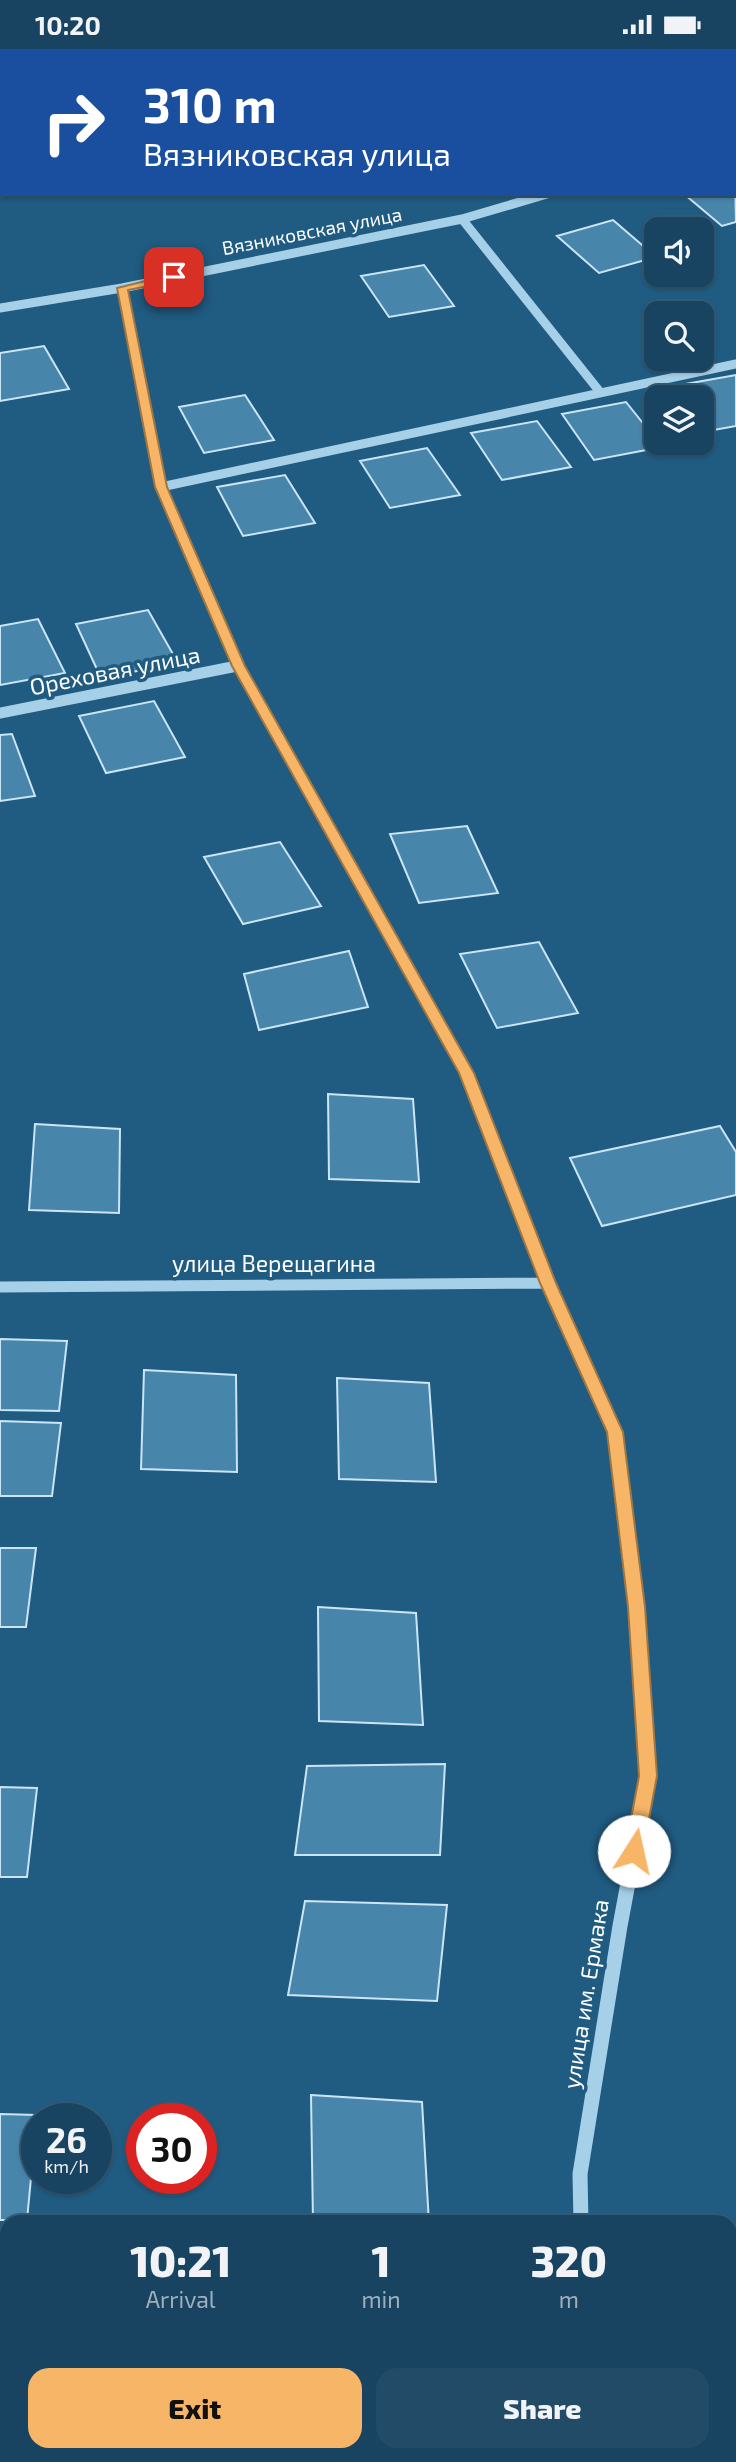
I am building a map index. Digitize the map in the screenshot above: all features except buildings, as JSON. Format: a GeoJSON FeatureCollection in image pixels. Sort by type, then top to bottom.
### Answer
{"type":"FeatureCollection","features":[{"type":"Feature","properties":{"kind":"street","name":"Вязниковская улица"},"geometry":{"type":"LineString","coordinates":[[0,308],[122,288],[462,219],[540,196]]}},
{"type":"Feature","properties":{"kind":"street"},"geometry":{"type":"LineString","coordinates":[[462,219],[600,392]]}},
{"type":"Feature","properties":{"kind":"street","name":"улица им. Ермака"},"geometry":{"type":"LineString","coordinates":[[122,288],[161,487],[238,666],[467,1073],[548,1283],[615,1432],[637,1607],[648,1776],[620,1926],[580,2174],[581,2215]]}},
{"type":"Feature","properties":{"kind":"street"},"geometry":{"type":"LineString","coordinates":[[161,487],[736,364]]}},
{"type":"Feature","properties":{"kind":"street","name":"Ореховая улица"},"geometry":{"type":"LineString","coordinates":[[0,713],[238,666]]}},
{"type":"Feature","properties":{"kind":"street","name":"улица Верещагина"},"geometry":{"type":"LineString","coordinates":[[0,1287],[548,1283]]}},
{"type":"Feature","properties":{"kind":"route"},"geometry":{"type":"LineString","coordinates":[[174,277],[122,288],[161,487],[238,666],[467,1073],[548,1283],[615,1432],[637,1607],[648,1776],[634,1851]]}}]}
